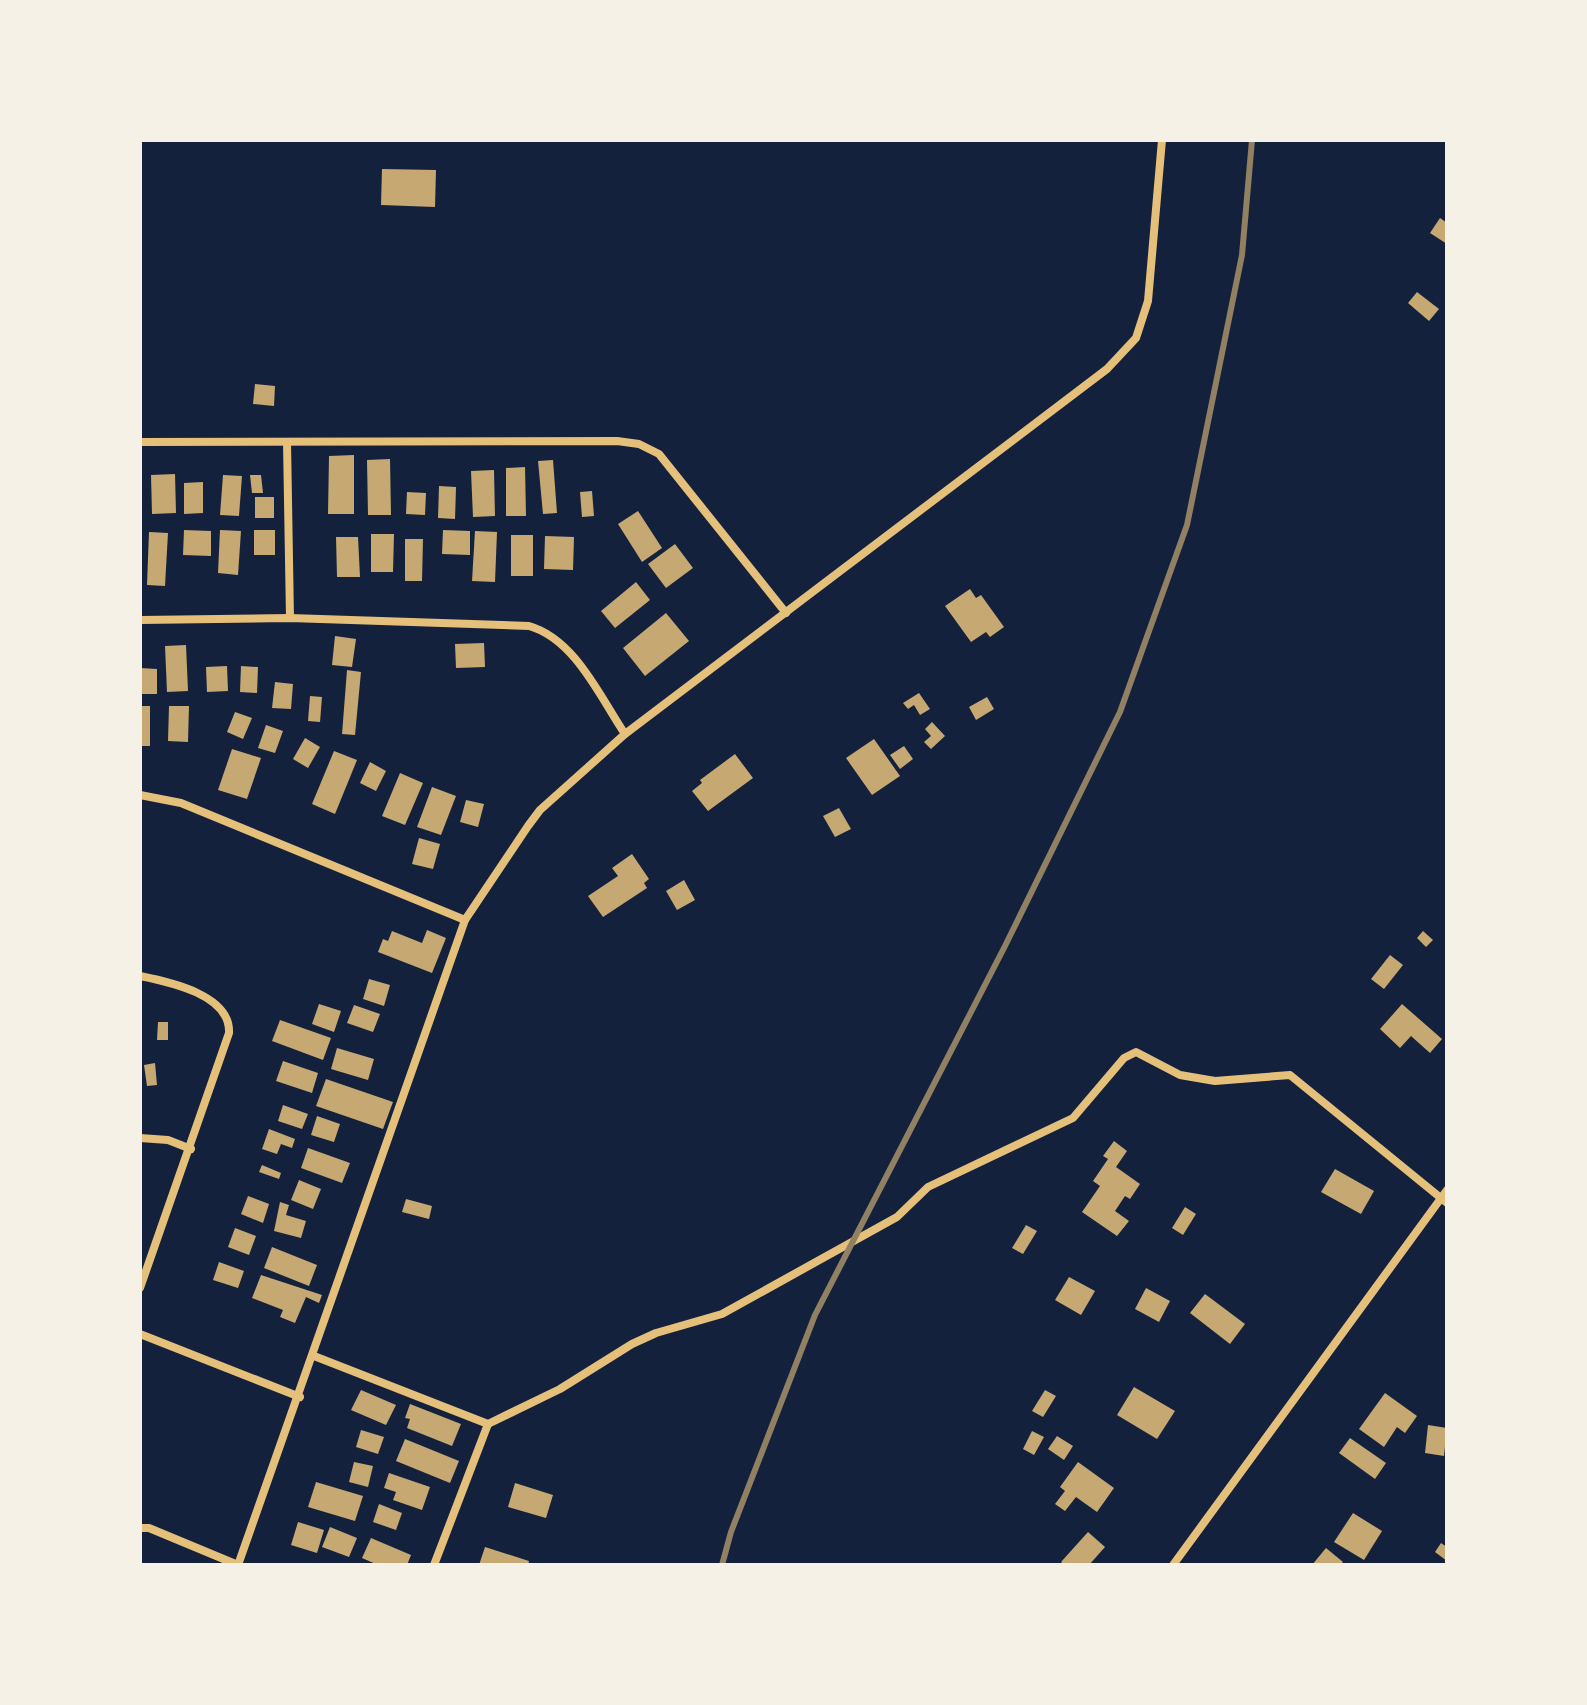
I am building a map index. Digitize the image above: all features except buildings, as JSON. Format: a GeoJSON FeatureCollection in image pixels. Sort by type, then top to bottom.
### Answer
{"type":"FeatureCollection","features":[{"type":"Feature","properties":{"kind":"street"},"geometry":{"type":"LineString","coordinates":[[140,1528],[149,1528],[238,1565],[300,1397],[465,920],[540,810],[625,734],[1107,369],[1136,338],[1148,301],[1162,140]]}},
{"type":"Feature","properties":{"kind":"street"},"geometry":{"type":"LineString","coordinates":[[140,442],[617,441],[639,444],[659,454],[786,613]]}},
{"type":"Feature","properties":{"kind":"street"},"geometry":{"type":"LineString","coordinates":[[287,442],[290,618]]}},
{"type":"Feature","properties":{"kind":"street"},"geometry":{"type":"LineString","coordinates":[[140,620],[290,618],[529,626],[548,631],[567,649],[625,734]]}},
{"type":"Feature","properties":{"kind":"street"},"geometry":{"type":"LineString","coordinates":[[140,795],[181,803],[465,920]]}},
{"type":"Feature","properties":{"kind":"street"},"geometry":{"type":"LineString","coordinates":[[140,976],[199,995],[224,1010],[230,1020],[229,1033],[191,1149],[140,1288]]}},
{"type":"Feature","properties":{"kind":"street"},"geometry":{"type":"LineString","coordinates":[[434,1565],[488,1424],[560,1389],[632,1344],[656,1333],[722,1314],[897,1217],[928,1187],[1073,1118],[1124,1058],[1136,1052],[1180,1075],[1215,1081],[1290,1075],[1444,1200]]}},
{"type":"Feature","properties":{"kind":"street"},"geometry":{"type":"LineString","coordinates":[[140,1138],[168,1140],[191,1149]]}},
{"type":"Feature","properties":{"kind":"street"},"geometry":{"type":"LineString","coordinates":[[1173,1565],[1444,1200],[1447,1190]]}},
{"type":"Feature","properties":{"kind":"street"},"geometry":{"type":"LineString","coordinates":[[140,1334],[300,1397]]}},
{"type":"Feature","properties":{"kind":"street"},"geometry":{"type":"LineString","coordinates":[[314,1356],[488,1424]]}},
{"type":"Feature","properties":{"kind":"railway"},"geometry":{"type":"LineString","coordinates":[[722,1565],[731,1532],[815,1315],[1005,946],[1120,712],[1187,525],[1242,255],[1252,140]]}}]}
